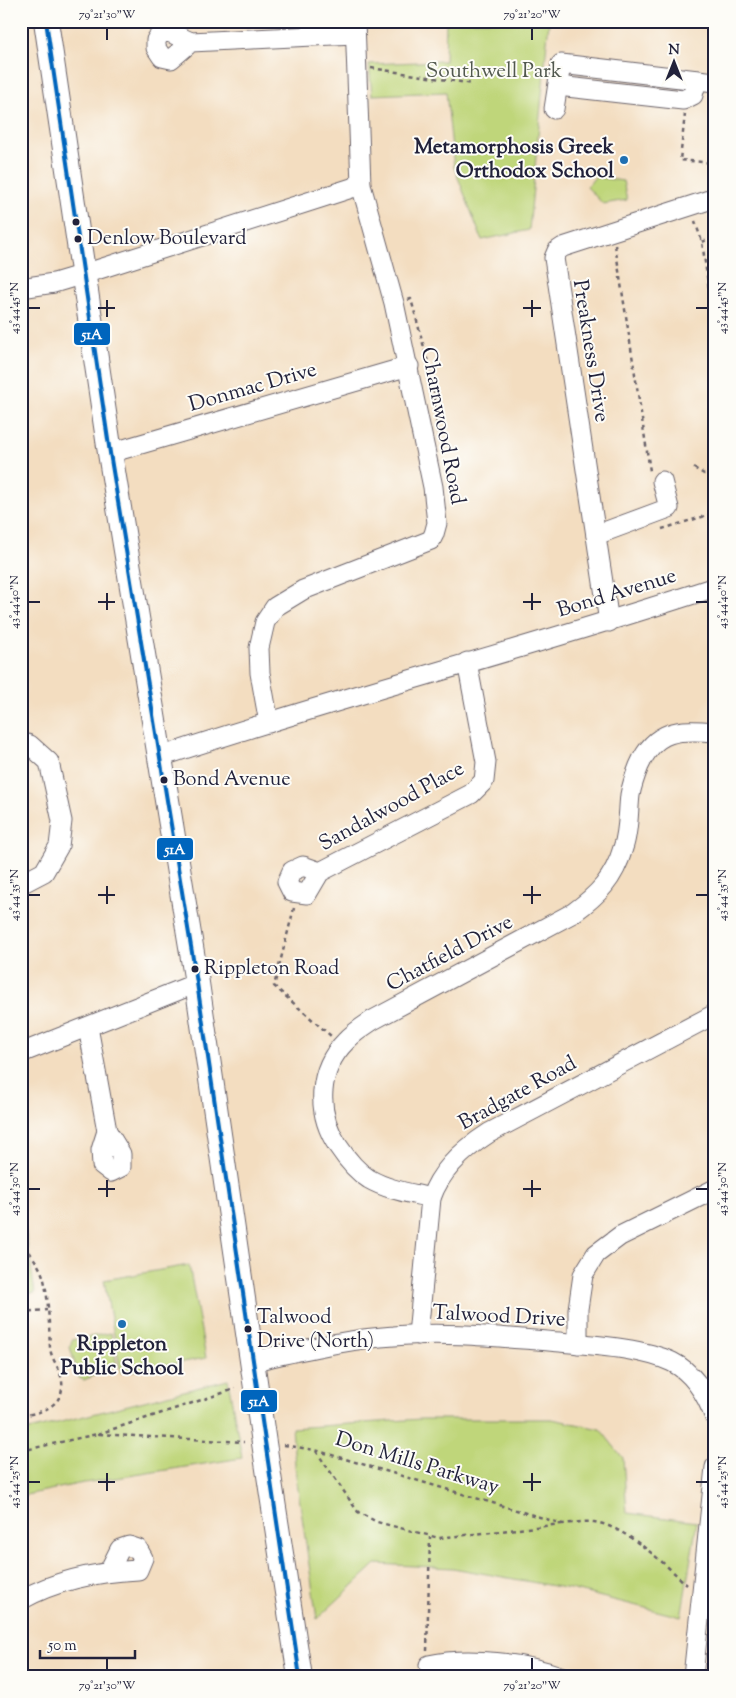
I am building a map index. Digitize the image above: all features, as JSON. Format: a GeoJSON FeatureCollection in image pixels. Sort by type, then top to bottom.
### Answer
{"type":"FeatureCollection","features":[{"type":"Feature","properties":{"kind":"main road"},"geometry":{"type":"LineString","coordinates":[[46,21],[110,454],[198,983],[300,1677]]}},
{"type":"Feature","properties":{"kind":"street"},"geometry":{"type":"LineString","coordinates":[[191,42],[354,28]]}},
{"type":"Feature","properties":{"kind":"street","name":"Charnwood Road"},"geometry":{"type":"LineString","coordinates":[[269,723],[260,673],[259,648],[265,622],[275,607],[304,590],[431,540],[436,529],[437,508],[423,447],[409,366],[394,303],[361,184],[354,28]]}},
{"type":"Feature","properties":{"kind":"street"},"geometry":{"type":"LineString","coordinates":[[554,109],[561,64],[706,81]]}},
{"type":"Feature","properties":{"kind":"street"},"geometry":{"type":"LineString","coordinates":[[21,288],[54,283],[84,274],[361,184]]}},
{"type":"Feature","properties":{"kind":"street","name":"Preakness Drive"},"geometry":{"type":"LineString","coordinates":[[609,622],[554,258],[557,251],[563,248],[715,198]]}},
{"type":"Feature","properties":{"kind":"street","name":"Donmac Drive"},"geometry":{"type":"LineString","coordinates":[[110,454],[409,366]]}},
{"type":"Feature","properties":{"kind":"street"},"geometry":{"type":"LineString","coordinates":[[596,535],[669,508],[656,477]]}},
{"type":"Feature","properties":{"kind":"street","name":"Bond Avenue"},"geometry":{"type":"LineString","coordinates":[[160,757],[467,662],[609,622],[715,587]]}},
{"type":"Feature","properties":{"kind":"street","name":"Sandalwood Place"},"geometry":{"type":"LineString","coordinates":[[298,893],[307,894],[320,872],[470,794],[484,780],[486,762],[467,662]]}},
{"type":"Feature","properties":{"kind":"street","name":"Chatfield Drive"},"geometry":{"type":"LineString","coordinates":[[431,1198],[398,1192],[370,1180],[358,1172],[331,1135],[322,1106],[322,1089],[330,1063],[342,1045],[373,1020],[573,913],[602,891],[624,848],[633,782],[645,753],[662,736],[675,731],[696,730],[715,732]]}},
{"type":"Feature","properties":{"kind":"street"},"geometry":{"type":"LineString","coordinates":[[21,742],[30,745],[49,762],[62,821],[60,846],[44,872],[21,884]]}},
{"type":"Feature","properties":{"kind":"street"},"geometry":{"type":"LineString","coordinates":[[21,1053],[198,983]]}},
{"type":"Feature","properties":{"kind":"street","name":"Bradgate Road"},"geometry":{"type":"LineString","coordinates":[[418,1335],[431,1198],[434,1188],[454,1160],[469,1145],[489,1132],[715,1014]]}},
{"type":"Feature","properties":{"kind":"street"},"geometry":{"type":"LineString","coordinates":[[88,1027],[107,1132]]}},
{"type":"Feature","properties":{"kind":"street"},"geometry":{"type":"LineString","coordinates":[[578,1344],[578,1309],[583,1275],[596,1254],[620,1236],[715,1189]]}},
{"type":"Feature","properties":{"kind":"street","name":"Talwood Drive"},"geometry":{"type":"LineString","coordinates":[[253,1361],[368,1339],[418,1335],[477,1334],[578,1344],[640,1352],[672,1363],[684,1370],[702,1390],[715,1418]]}},
{"type":"Feature","properties":{"kind":"street"},"geometry":{"type":"LineString","coordinates":[[693,1677],[715,1467]]}},
{"type":"Feature","properties":{"kind":"street"},"geometry":{"type":"LineString","coordinates":[[21,1600],[44,1587],[109,1571]]}},
{"type":"Feature","properties":{"kind":"street"},"geometry":{"type":"LineString","coordinates":[[429,1665],[447,1661],[464,1661],[527,1668],[563,1677]]}},
{"type":"Feature","properties":{"kind":"path"},"geometry":{"type":"LineString","coordinates":[[356,66],[473,84]]}},
{"type":"Feature","properties":{"kind":"path"},"geometry":{"type":"LineString","coordinates":[[686,109],[680,160],[713,162]]}},
{"type":"Feature","properties":{"kind":"path"},"geometry":{"type":"LineString","coordinates":[[695,221],[702,242],[715,330]]}},
{"type":"Feature","properties":{"kind":"path"},"geometry":{"type":"LineString","coordinates":[[702,242],[715,237]]}},
{"type":"Feature","properties":{"kind":"path"},"geometry":{"type":"LineString","coordinates":[[615,244],[656,477]]}},
{"type":"Feature","properties":{"kind":"path"},"geometry":{"type":"LineString","coordinates":[[394,303],[411,299],[432,377],[441,443],[423,447]]}},
{"type":"Feature","properties":{"kind":"path"},"geometry":{"type":"LineString","coordinates":[[694,468],[704,474],[715,473]]}},
{"type":"Feature","properties":{"kind":"path"},"geometry":{"type":"LineString","coordinates":[[680,514],[683,522]]}},
{"type":"Feature","properties":{"kind":"path"},"geometry":{"type":"LineString","coordinates":[[298,893],[274,986],[342,1045]]}},
{"type":"Feature","properties":{"kind":"path"},"geometry":{"type":"LineString","coordinates":[[21,1238],[41,1271],[47,1310],[50,1350],[61,1375],[62,1392],[55,1406],[51,1409],[21,1415]]}},
{"type":"Feature","properties":{"kind":"path"},"geometry":{"type":"LineString","coordinates":[[21,1312],[47,1310]]}},
{"type":"Feature","properties":{"kind":"path"},"geometry":{"type":"LineString","coordinates":[[21,1451],[97,1434],[236,1389]]}},
{"type":"Feature","properties":{"kind":"path"},"geometry":{"type":"LineString","coordinates":[[97,1434],[244,1442]]}},
{"type":"Feature","properties":{"kind":"path","name":"Don Mills Parkway"},"geometry":{"type":"LineString","coordinates":[[284,1445],[315,1450],[563,1524],[591,1522],[614,1529],[653,1554],[690,1588]]}},
{"type":"Feature","properties":{"kind":"path"},"geometry":{"type":"LineString","coordinates":[[315,1450],[361,1515],[430,1537],[451,1538],[563,1524]]}},
{"type":"Feature","properties":{"kind":"path"},"geometry":{"type":"LineString","coordinates":[[429,1665],[426,1636],[430,1537]]}},
{"type":"Feature","properties":{"kind":"green space","name":"Southwell Park"},"geometry":{"type":"Polygon","coordinates":[[[446,21],[549,21],[529,230],[482,240],[454,167],[446,92],[372,95],[369,64],[445,61],[446,21]]]}},
{"type":"Feature","properties":{"kind":"green space"},"geometry":{"type":"Polygon","coordinates":[[[595,177],[623,181],[627,200],[603,204],[587,187],[595,177]]]}},
{"type":"Feature","properties":{"kind":"green space"},"geometry":{"type":"Polygon","coordinates":[[[21,1202],[35,1293],[21,1295],[21,1202]]]}},
{"type":"Feature","properties":{"kind":"green space"},"geometry":{"type":"Polygon","coordinates":[[[189,1265],[206,1358],[121,1373],[104,1280],[189,1265]]]}},
{"type":"Feature","properties":{"kind":"green space"},"geometry":{"type":"Polygon","coordinates":[[[111,1333],[117,1366],[84,1380],[79,1378],[70,1347],[72,1340],[111,1333]]]}},
{"type":"Feature","properties":{"kind":"green space"},"geometry":{"type":"Polygon","coordinates":[[[228,1380],[242,1458],[78,1484],[21,1496],[21,1432],[228,1380]]]}},
{"type":"Feature","properties":{"kind":"green space"},"geometry":{"type":"Polygon","coordinates":[[[421,1419],[552,1419],[600,1429],[623,1458],[627,1513],[697,1522],[681,1617],[570,1589],[453,1568],[376,1564],[317,1619],[296,1476],[292,1428],[421,1419]]]}},
{"type":"Feature","properties":{"kind":"green space"},"geometry":{"type":"Polygon","coordinates":[[[715,1615],[715,1677],[706,1677],[715,1615]]]}},
{"type":"Feature","properties":{"kind":"transit line","name":"51A"},"geometry":{"type":"LineString","coordinates":[[46,21],[110,453],[197,983],[300,1677]]}},
{"type":"Feature","properties":{"kind":"place","name":"Metamorphosis Greek Orthodox School"},"geometry":{"type":"Point","coordinates":[624,160]}},
{"type":"Feature","properties":{"kind":"place","name":"Denlow Boulevard"},"geometry":{"type":"Point","coordinates":[78,239]}},
{"type":"Feature","properties":{"kind":"place","name":"Bond Avenue"},"geometry":{"type":"Point","coordinates":[164,780]}},
{"type":"Feature","properties":{"kind":"place","name":"Rippleton Road"},"geometry":{"type":"Point","coordinates":[195,969]}},
{"type":"Feature","properties":{"kind":"place","name":"Rippleton Public School"},"geometry":{"type":"Point","coordinates":[122,1324]}},
{"type":"Feature","properties":{"kind":"place","name":"Talwood Drive (North)"},"geometry":{"type":"Point","coordinates":[248,1329]}}]}
